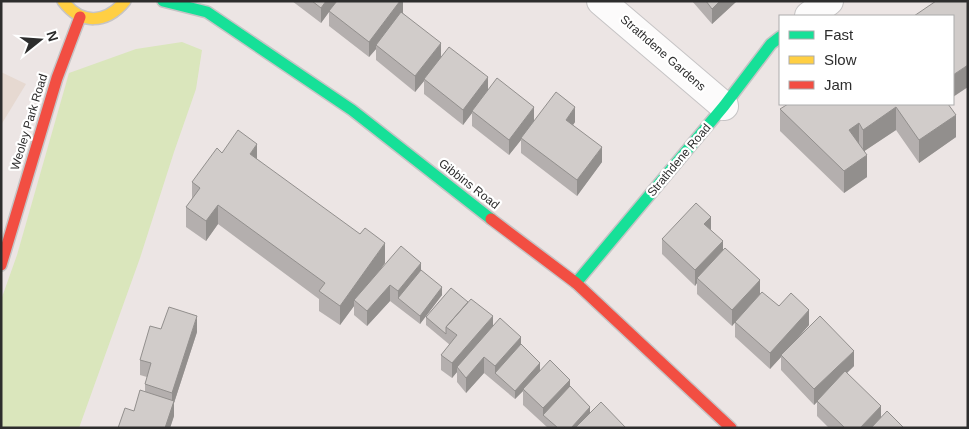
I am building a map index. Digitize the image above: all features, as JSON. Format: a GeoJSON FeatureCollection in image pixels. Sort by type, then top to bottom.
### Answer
{"type":"FeatureCollection","features":[{"type":"Feature","properties":{"kind":"street"},"geometry":{"type":"LineString","coordinates":[[63,1],[72,12],[80,17],[91,19],[102,19],[113,14],[125,1]]}},
{"type":"Feature","properties":{"kind":"street","name":"Gibbins Road"},"geometry":{"type":"LineString","coordinates":[[163,1],[207,12],[352,110],[482,213],[576,283],[731,428]]}},
{"type":"Feature","properties":{"kind":"street","name":"Strathdene Gardens"},"geometry":{"type":"LineString","coordinates":[[601,1],[724,106]]}},
{"type":"Feature","properties":{"kind":"street"},"geometry":{"type":"LineString","coordinates":[[810,15],[829,1]]}},
{"type":"Feature","properties":{"kind":"street","name":"Weoley Park Road"},"geometry":{"type":"LineString","coordinates":[[1,265],[50,96],[80,17]]}},
{"type":"Feature","properties":{"kind":"street","name":"Strathdene Road"},"geometry":{"type":"LineString","coordinates":[[576,283],[724,106],[771,44],[779,38]]}},
{"type":"Feature","properties":{"kind":"shaded area"},"geometry":{"type":"Polygon","coordinates":[[[1,72],[26,84],[1,125],[1,72]]]}},
{"type":"Feature","properties":{"kind":"green space"},"geometry":{"type":"Polygon","coordinates":[[[182,42],[202,50],[196,89],[140,258],[79,428],[1,428],[1,300],[17,255],[69,73],[136,49],[182,42]]]}},
{"type":"Feature","properties":{"kind":"building"},"geometry":{"type":"Polygon","coordinates":[[[312,1],[326,1],[321,8],[312,1]]]}},
{"type":"Feature","properties":{"kind":"building"},"geometry":{"type":"Polygon","coordinates":[[[337,1],[400,1],[369,42],[329,11],[337,1]]]}},
{"type":"Feature","properties":{"kind":"building"},"geometry":{"type":"Polygon","coordinates":[[[706,1],[720,1],[712,9],[706,1]]]}},
{"type":"Feature","properties":{"kind":"building"},"geometry":{"type":"Polygon","coordinates":[[[936,1],[968,1],[968,65],[954,74],[954,15],[915,15],[936,1]]]}},
{"type":"Feature","properties":{"kind":"building"},"geometry":{"type":"Polygon","coordinates":[[[401,12],[441,43],[415,76],[376,45],[401,12]]]}},
{"type":"Feature","properties":{"kind":"building"},"geometry":{"type":"Polygon","coordinates":[[[449,47],[488,77],[463,110],[424,79],[449,47]]]}},
{"type":"Feature","properties":{"kind":"building"},"geometry":{"type":"Polygon","coordinates":[[[497,78],[534,107],[509,140],[472,111],[497,78]]]}},
{"type":"Feature","properties":{"kind":"building"},"geometry":{"type":"Polygon","coordinates":[[[556,92],[575,107],[566,120],[602,147],[577,180],[521,138],[556,92]]]}},
{"type":"Feature","properties":{"kind":"building"},"geometry":{"type":"Polygon","coordinates":[[[786,105],[949,105],[956,115],[919,140],[896,107],[863,130],[859,123],[849,130],[867,155],[844,171],[780,109],[786,105]]]}},
{"type":"Feature","properties":{"kind":"building"},"geometry":{"type":"Polygon","coordinates":[[[238,130],[257,144],[250,154],[360,234],[365,228],[385,243],[340,306],[319,291],[325,283],[218,205],[206,221],[186,207],[200,188],[192,182],[217,148],[222,153],[238,130]]]}},
{"type":"Feature","properties":{"kind":"building"},"geometry":{"type":"Polygon","coordinates":[[[696,203],[711,217],[704,224],[723,241],[695,270],[662,239],[696,203]]]}},
{"type":"Feature","properties":{"kind":"building"},"geometry":{"type":"Polygon","coordinates":[[[401,246],[421,263],[398,291],[390,285],[367,311],[354,300],[401,246]]]}},
{"type":"Feature","properties":{"kind":"building"},"geometry":{"type":"Polygon","coordinates":[[[725,248],[760,280],[732,310],[697,278],[725,248]]]}},
{"type":"Feature","properties":{"kind":"building"},"geometry":{"type":"Polygon","coordinates":[[[421,270],[442,287],[420,316],[398,298],[421,270]]]}},
{"type":"Feature","properties":{"kind":"building"},"geometry":{"type":"Polygon","coordinates":[[[451,288],[468,302],[446,327],[446,334],[426,317],[451,288]]]}},
{"type":"Feature","properties":{"kind":"building"},"geometry":{"type":"Polygon","coordinates":[[[762,292],[779,306],[791,293],[809,310],[770,353],[735,322],[762,292]]]}},
{"type":"Feature","properties":{"kind":"building"},"geometry":{"type":"Polygon","coordinates":[[[471,299],[493,316],[452,363],[441,355],[457,335],[446,327],[471,299]]]}},
{"type":"Feature","properties":{"kind":"building"},"geometry":{"type":"Polygon","coordinates":[[[169,307],[197,316],[172,393],[145,384],[151,363],[140,360],[150,326],[161,329],[169,307]]]}},
{"type":"Feature","properties":{"kind":"building"},"geometry":{"type":"Polygon","coordinates":[[[820,316],[854,351],[814,389],[781,355],[820,316]]]}},
{"type":"Feature","properties":{"kind":"building"},"geometry":{"type":"Polygon","coordinates":[[[500,318],[521,337],[495,366],[484,357],[466,378],[457,367],[500,318]]]}},
{"type":"Feature","properties":{"kind":"building"},"geometry":{"type":"Polygon","coordinates":[[[521,344],[540,363],[515,391],[495,373],[521,344]]]}},
{"type":"Feature","properties":{"kind":"building"},"geometry":{"type":"Polygon","coordinates":[[[550,360],[570,380],[543,408],[523,389],[550,360]]]}},
{"type":"Feature","properties":{"kind":"building"},"geometry":{"type":"Polygon","coordinates":[[[845,371],[881,406],[860,428],[845,428],[817,401],[845,371]]]}},
{"type":"Feature","properties":{"kind":"building"},"geometry":{"type":"Polygon","coordinates":[[[570,386],[590,407],[571,428],[558,428],[543,415],[570,386]]]}},
{"type":"Feature","properties":{"kind":"building"},"geometry":{"type":"Polygon","coordinates":[[[140,390],[174,401],[165,428],[118,428],[125,408],[134,411],[140,390]]]}},
{"type":"Feature","properties":{"kind":"building"},"geometry":{"type":"Polygon","coordinates":[[[601,402],[626,428],[575,428],[601,402]]]}},
{"type":"Feature","properties":{"kind":"building"},"geometry":{"type":"Polygon","coordinates":[[[887,411],[904,428],[871,428],[887,411]]]}},
{"type":"Feature","properties":{"kind":"traffic: fast"},"geometry":{"type":"LineString","coordinates":[[163,1],[207,12],[352,110],[491,219]]}},
{"type":"Feature","properties":{"kind":"traffic: fast"},"geometry":{"type":"LineString","coordinates":[[576,283],[724,106],[771,44],[779,38]]}},
{"type":"Feature","properties":{"kind":"traffic: slow"},"geometry":{"type":"LineString","coordinates":[[63,1],[78,14],[94,19],[110,14],[125,1]]}},
{"type":"Feature","properties":{"kind":"traffic: jam"},"geometry":{"type":"LineString","coordinates":[[1,265],[57,78],[80,17]]}},
{"type":"Feature","properties":{"kind":"traffic: jam"},"geometry":{"type":"LineString","coordinates":[[491,219],[576,283],[731,428]]}}]}
